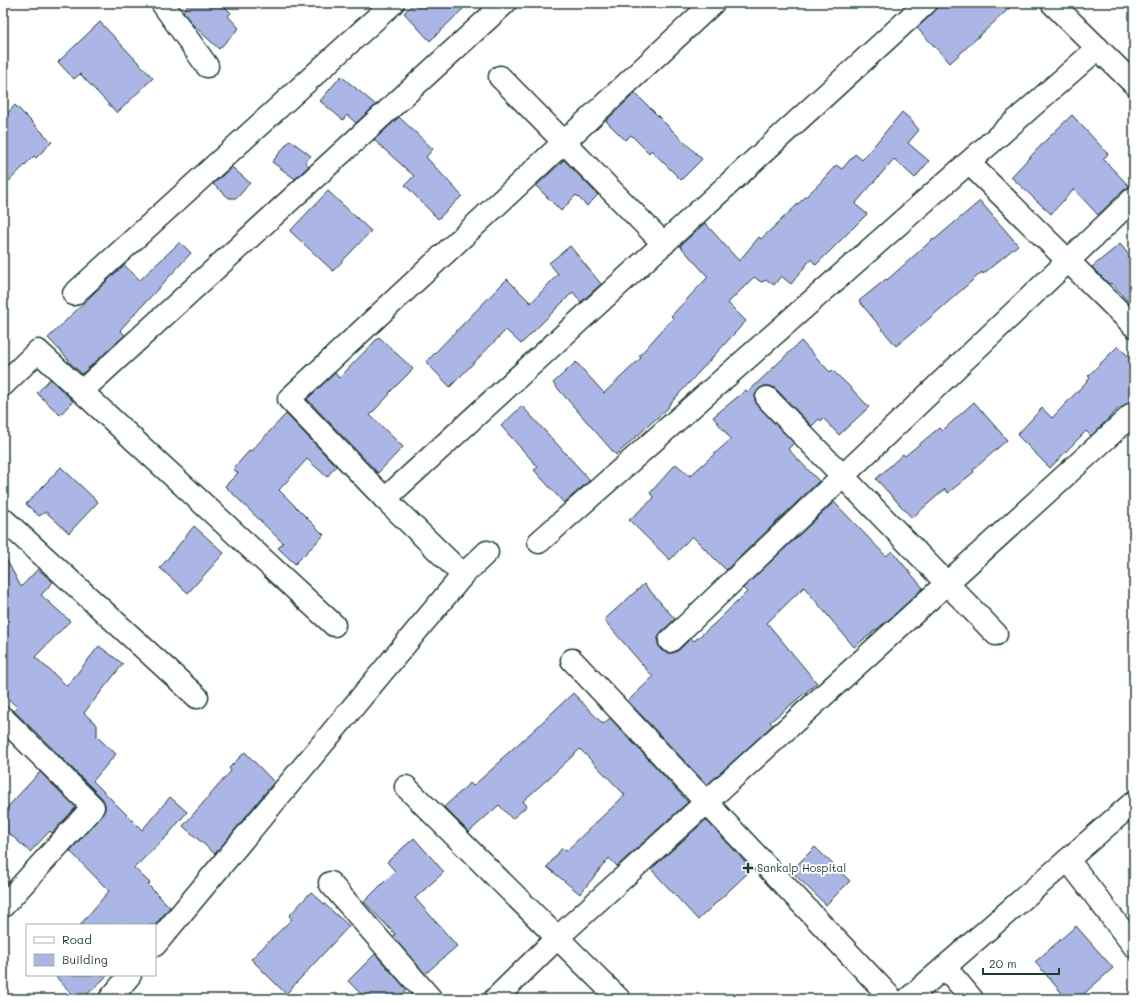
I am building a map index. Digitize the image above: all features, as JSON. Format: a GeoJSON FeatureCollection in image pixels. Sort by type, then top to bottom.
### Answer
{"type":"FeatureCollection","features":[{"type":"Feature","properties":{"kind":"street"},"geometry":{"type":"LineString","coordinates":[[162,3],[208,66]]}},
{"type":"Feature","properties":{"kind":"street"},"geometry":{"type":"LineString","coordinates":[[74,294],[393,3]]}},
{"type":"Feature","properties":{"kind":"street"},"geometry":{"type":"LineString","coordinates":[[82,392],[505,3]]}},
{"type":"Feature","properties":{"kind":"street"},"geometry":{"type":"LineString","coordinates":[[463,575],[386,499],[289,399],[713,3]]}},
{"type":"Feature","properties":{"kind":"street"},"geometry":{"type":"LineString","coordinates":[[386,499],[926,3]]}},
{"type":"Feature","properties":{"kind":"street"},"geometry":{"type":"LineString","coordinates":[[1052,3],[1134,84]]}},
{"type":"Feature","properties":{"kind":"street"},"geometry":{"type":"LineString","coordinates":[[539,542],[1098,48]]}},
{"type":"Feature","properties":{"kind":"street"},"geometry":{"type":"LineString","coordinates":[[500,77],[664,244]]}},
{"type":"Feature","properties":{"kind":"street"},"geometry":{"type":"LineString","coordinates":[[969,162],[1134,326]]}},
{"type":"Feature","properties":{"kind":"street"},"geometry":{"type":"LineString","coordinates":[[670,641],[1134,198]]}},
{"type":"Feature","properties":{"kind":"street"},"geometry":{"type":"LineString","coordinates":[[3,385],[38,351],[334,625]]}},
{"type":"Feature","properties":{"kind":"street"},"geometry":{"type":"LineString","coordinates":[[767,398],[996,634]]}},
{"type":"Feature","properties":{"kind":"street"},"geometry":{"type":"LineString","coordinates":[[495,999],[558,938],[706,802],[1134,413]]}},
{"type":"Feature","properties":{"kind":"street"},"geometry":{"type":"LineString","coordinates":[[3,519],[197,697]]}},
{"type":"Feature","properties":{"kind":"street"},"geometry":{"type":"LineString","coordinates":[[156,944],[463,575],[487,552]]}},
{"type":"Feature","properties":{"kind":"street"},"geometry":{"type":"LineString","coordinates":[[572,660],[892,999]]}},
{"type":"Feature","properties":{"kind":"street"},"geometry":{"type":"LineString","coordinates":[[3,718],[93,807],[3,906]]}},
{"type":"Feature","properties":{"kind":"street"},"geometry":{"type":"LineString","coordinates":[[406,787],[619,999]]}},
{"type":"Feature","properties":{"kind":"street"},"geometry":{"type":"LineString","coordinates":[[908,999],[1134,802]]}},
{"type":"Feature","properties":{"kind":"street"},"geometry":{"type":"LineString","coordinates":[[1068,860],[1134,946]]}},
{"type":"Feature","properties":{"kind":"street"},"geometry":{"type":"LineString","coordinates":[[330,883],[431,999]]}},
{"type":"Feature","properties":{"kind":"street"},"geometry":{"type":"LineString","coordinates":[[945,967],[972,999]]}},
{"type":"Feature","properties":{"kind":"street"},"geometry":{"type":"LineString","coordinates":[[110,999],[129,976]]}},
{"type":"Feature","properties":{"kind":"building"},"geometry":{"type":"Polygon","coordinates":[[[190,3],[221,3],[231,13],[228,16],[239,28],[219,49],[191,23],[183,11],[190,3]]]}},
{"type":"Feature","properties":{"kind":"building"},"geometry":{"type":"Polygon","coordinates":[[[414,3],[469,3],[430,41],[404,13],[414,3]]]}},
{"type":"Feature","properties":{"kind":"building"},"geometry":{"type":"Polygon","coordinates":[[[938,3],[1015,3],[950,63],[917,28],[934,12],[938,7],[938,3]]]}},
{"type":"Feature","properties":{"kind":"building"},"geometry":{"type":"Polygon","coordinates":[[[100,22],[153,78],[117,113],[80,74],[74,79],[58,62],[100,22]]]}},
{"type":"Feature","properties":{"kind":"building"},"geometry":{"type":"Polygon","coordinates":[[[341,76],[376,105],[356,123],[347,115],[343,120],[320,101],[341,76]]]}},
{"type":"Feature","properties":{"kind":"building"},"geometry":{"type":"Polygon","coordinates":[[[635,93],[702,159],[681,180],[651,150],[649,153],[631,135],[625,140],[606,121],[635,93]]]}},
{"type":"Feature","properties":{"kind":"building"},"geometry":{"type":"Polygon","coordinates":[[[15,105],[52,142],[36,158],[34,156],[3,187],[3,118],[15,105]]]}},
{"type":"Feature","properties":{"kind":"building"},"geometry":{"type":"Polygon","coordinates":[[[902,112],[919,130],[908,143],[929,161],[915,178],[894,159],[855,204],[867,214],[816,265],[811,259],[791,284],[781,276],[774,285],[767,280],[761,282],[754,277],[728,303],[746,321],[668,406],[669,407],[616,455],[553,383],[576,362],[604,393],[641,358],[639,356],[673,318],[671,316],[708,277],[680,246],[705,223],[739,261],[759,237],[761,239],[819,184],[836,165],[842,169],[855,154],[862,160],[902,112]]]}},
{"type":"Feature","properties":{"kind":"building"},"geometry":{"type":"Polygon","coordinates":[[[1072,115],[1108,154],[1103,159],[1130,187],[1125,189],[1098,215],[1074,189],[1051,214],[1011,177],[1072,115]]]}},
{"type":"Feature","properties":{"kind":"building"},"geometry":{"type":"Polygon","coordinates":[[[399,117],[433,149],[426,157],[462,196],[438,219],[405,185],[414,176],[374,140],[399,117]]]}},
{"type":"Feature","properties":{"kind":"building"},"geometry":{"type":"Polygon","coordinates":[[[290,140],[311,156],[305,162],[309,166],[295,179],[272,162],[290,140]]]}},
{"type":"Feature","properties":{"kind":"building"},"geometry":{"type":"Polygon","coordinates":[[[564,160],[598,195],[587,206],[576,195],[561,211],[536,186],[564,160]]]}},
{"type":"Feature","properties":{"kind":"building"},"geometry":{"type":"Polygon","coordinates":[[[232,167],[250,183],[237,198],[229,198],[213,184],[232,167]]]}},
{"type":"Feature","properties":{"kind":"building"},"geometry":{"type":"Polygon","coordinates":[[[328,191],[371,231],[333,271],[290,231],[328,191]]]}},
{"type":"Feature","properties":{"kind":"building"},"geometry":{"type":"Polygon","coordinates":[[[980,201],[1018,245],[983,274],[982,272],[896,346],[859,301],[886,279],[887,280],[933,239],[934,240],[980,201]]]}},
{"type":"Feature","properties":{"kind":"building"},"geometry":{"type":"Polygon","coordinates":[[[180,242],[191,253],[120,330],[125,335],[82,374],[68,361],[69,360],[48,338],[124,265],[140,280],[180,242]]]}},
{"type":"Feature","properties":{"kind":"building"},"geometry":{"type":"Polygon","coordinates":[[[1120,244],[1134,261],[1134,308],[1111,283],[1109,284],[1092,267],[1120,244]]]}},
{"type":"Feature","properties":{"kind":"building"},"geometry":{"type":"Polygon","coordinates":[[[570,246],[601,284],[581,302],[573,292],[521,344],[506,330],[450,387],[426,362],[507,279],[531,303],[558,274],[549,263],[570,246]]]}},
{"type":"Feature","properties":{"kind":"building"},"geometry":{"type":"Polygon","coordinates":[[[379,337],[413,369],[370,415],[403,447],[378,473],[307,399],[335,373],[339,378],[379,337]]]}},
{"type":"Feature","properties":{"kind":"building"},"geometry":{"type":"Polygon","coordinates":[[[801,341],[830,372],[832,370],[869,407],[839,435],[823,418],[821,421],[819,419],[812,426],[776,389],[771,386],[764,386],[759,389],[755,395],[755,401],[758,406],[794,443],[788,449],[819,481],[726,570],[692,536],[670,560],[629,520],[654,498],[650,493],[676,464],[690,476],[731,439],[713,417],[746,390],[748,392],[801,341]]]}},
{"type":"Feature","properties":{"kind":"building"},"geometry":{"type":"Polygon","coordinates":[[[1118,346],[1134,362],[1134,401],[1131,401],[1121,408],[1120,407],[1091,436],[1086,431],[1050,468],[1017,435],[1042,408],[1052,418],[1090,378],[1088,376],[1118,346]]]}},
{"type":"Feature","properties":{"kind":"building"},"geometry":{"type":"Polygon","coordinates":[[[50,379],[73,401],[60,415],[37,393],[50,379]]]}},
{"type":"Feature","properties":{"kind":"building"},"geometry":{"type":"Polygon","coordinates":[[[974,402],[1007,440],[973,470],[974,472],[948,493],[945,489],[912,518],[876,479],[903,454],[905,456],[939,428],[942,431],[974,402]]]}},
{"type":"Feature","properties":{"kind":"building"},"geometry":{"type":"Polygon","coordinates":[[[522,406],[590,480],[564,503],[534,470],[538,467],[501,426],[522,406]]]}},
{"type":"Feature","properties":{"kind":"building"},"geometry":{"type":"Polygon","coordinates":[[[286,414],[336,466],[327,477],[307,459],[279,490],[324,535],[295,564],[278,548],[283,543],[225,486],[238,473],[233,469],[286,414]]]}},
{"type":"Feature","properties":{"kind":"building"},"geometry":{"type":"Polygon","coordinates":[[[61,467],[98,502],[69,533],[46,512],[39,516],[26,504],[61,467]]]}},
{"type":"Feature","properties":{"kind":"building"},"geometry":{"type":"Polygon","coordinates":[[[834,502],[886,556],[892,551],[923,588],[892,617],[854,647],[804,587],[767,623],[817,683],[770,722],[773,725],[707,785],[628,701],[653,677],[604,620],[644,584],[675,619],[661,632],[658,638],[658,644],[661,650],[667,653],[673,653],[679,650],[691,638],[694,641],[714,624],[747,592],[743,588],[834,502]]]}},
{"type":"Feature","properties":{"kind":"building"},"geometry":{"type":"Polygon","coordinates":[[[194,526],[224,553],[188,593],[160,568],[194,526]]]}},
{"type":"Feature","properties":{"kind":"building"},"geometry":{"type":"Polygon","coordinates":[[[3,553],[21,587],[38,569],[53,582],[41,595],[70,621],[35,657],[67,686],[99,646],[123,664],[84,713],[97,725],[97,737],[116,754],[93,781],[142,830],[170,797],[187,812],[168,835],[134,868],[150,883],[148,885],[170,907],[156,924],[81,924],[109,891],[70,851],[102,815],[105,810],[105,804],[102,798],[14,711],[17,707],[3,694],[3,553]]]}},
{"type":"Feature","properties":{"kind":"building"},"geometry":{"type":"Polygon","coordinates":[[[573,693],[603,724],[610,718],[688,802],[617,866],[609,858],[580,894],[547,867],[562,848],[566,851],[625,795],[580,749],[523,801],[527,806],[512,819],[499,805],[469,832],[444,807],[470,783],[473,786],[573,693]]]}},
{"type":"Feature","properties":{"kind":"building"},"geometry":{"type":"Polygon","coordinates":[[[245,752],[274,782],[215,854],[183,826],[231,771],[229,768],[245,752]]]}},
{"type":"Feature","properties":{"kind":"building"},"geometry":{"type":"Polygon","coordinates":[[[40,772],[76,807],[52,833],[50,831],[30,852],[3,828],[3,812],[40,772]]]}},
{"type":"Feature","properties":{"kind":"building"},"geometry":{"type":"Polygon","coordinates":[[[706,820],[752,869],[698,920],[651,869],[706,820]]]}},
{"type":"Feature","properties":{"kind":"building"},"geometry":{"type":"Polygon","coordinates":[[[414,838],[444,872],[415,898],[457,946],[425,974],[393,937],[395,934],[364,902],[395,871],[387,862],[414,838]]]}},
{"type":"Feature","properties":{"kind":"building"},"geometry":{"type":"Polygon","coordinates":[[[815,847],[850,881],[826,905],[791,871],[815,847]]]}},
{"type":"Feature","properties":{"kind":"building"},"geometry":{"type":"Polygon","coordinates":[[[311,892],[349,926],[286,994],[251,959],[292,919],[289,916],[311,892]]]}},
{"type":"Feature","properties":{"kind":"building"},"geometry":{"type":"Polygon","coordinates":[[[1076,926],[1113,968],[1078,999],[1067,999],[1035,962],[1076,926]]]}},
{"type":"Feature","properties":{"kind":"building"},"geometry":{"type":"Polygon","coordinates":[[[375,954],[407,990],[396,999],[366,999],[348,981],[375,954]]]}},
{"type":"Feature","properties":{"kind":"building"},"geometry":{"type":"Polygon","coordinates":[[[55,976],[107,976],[82,999],[77,999],[55,976]]]}},
{"type":"Feature","properties":{"kind":"place","name":"Sankalp Hospital"},"geometry":{"type":"Point","coordinates":[748,868]}}]}
